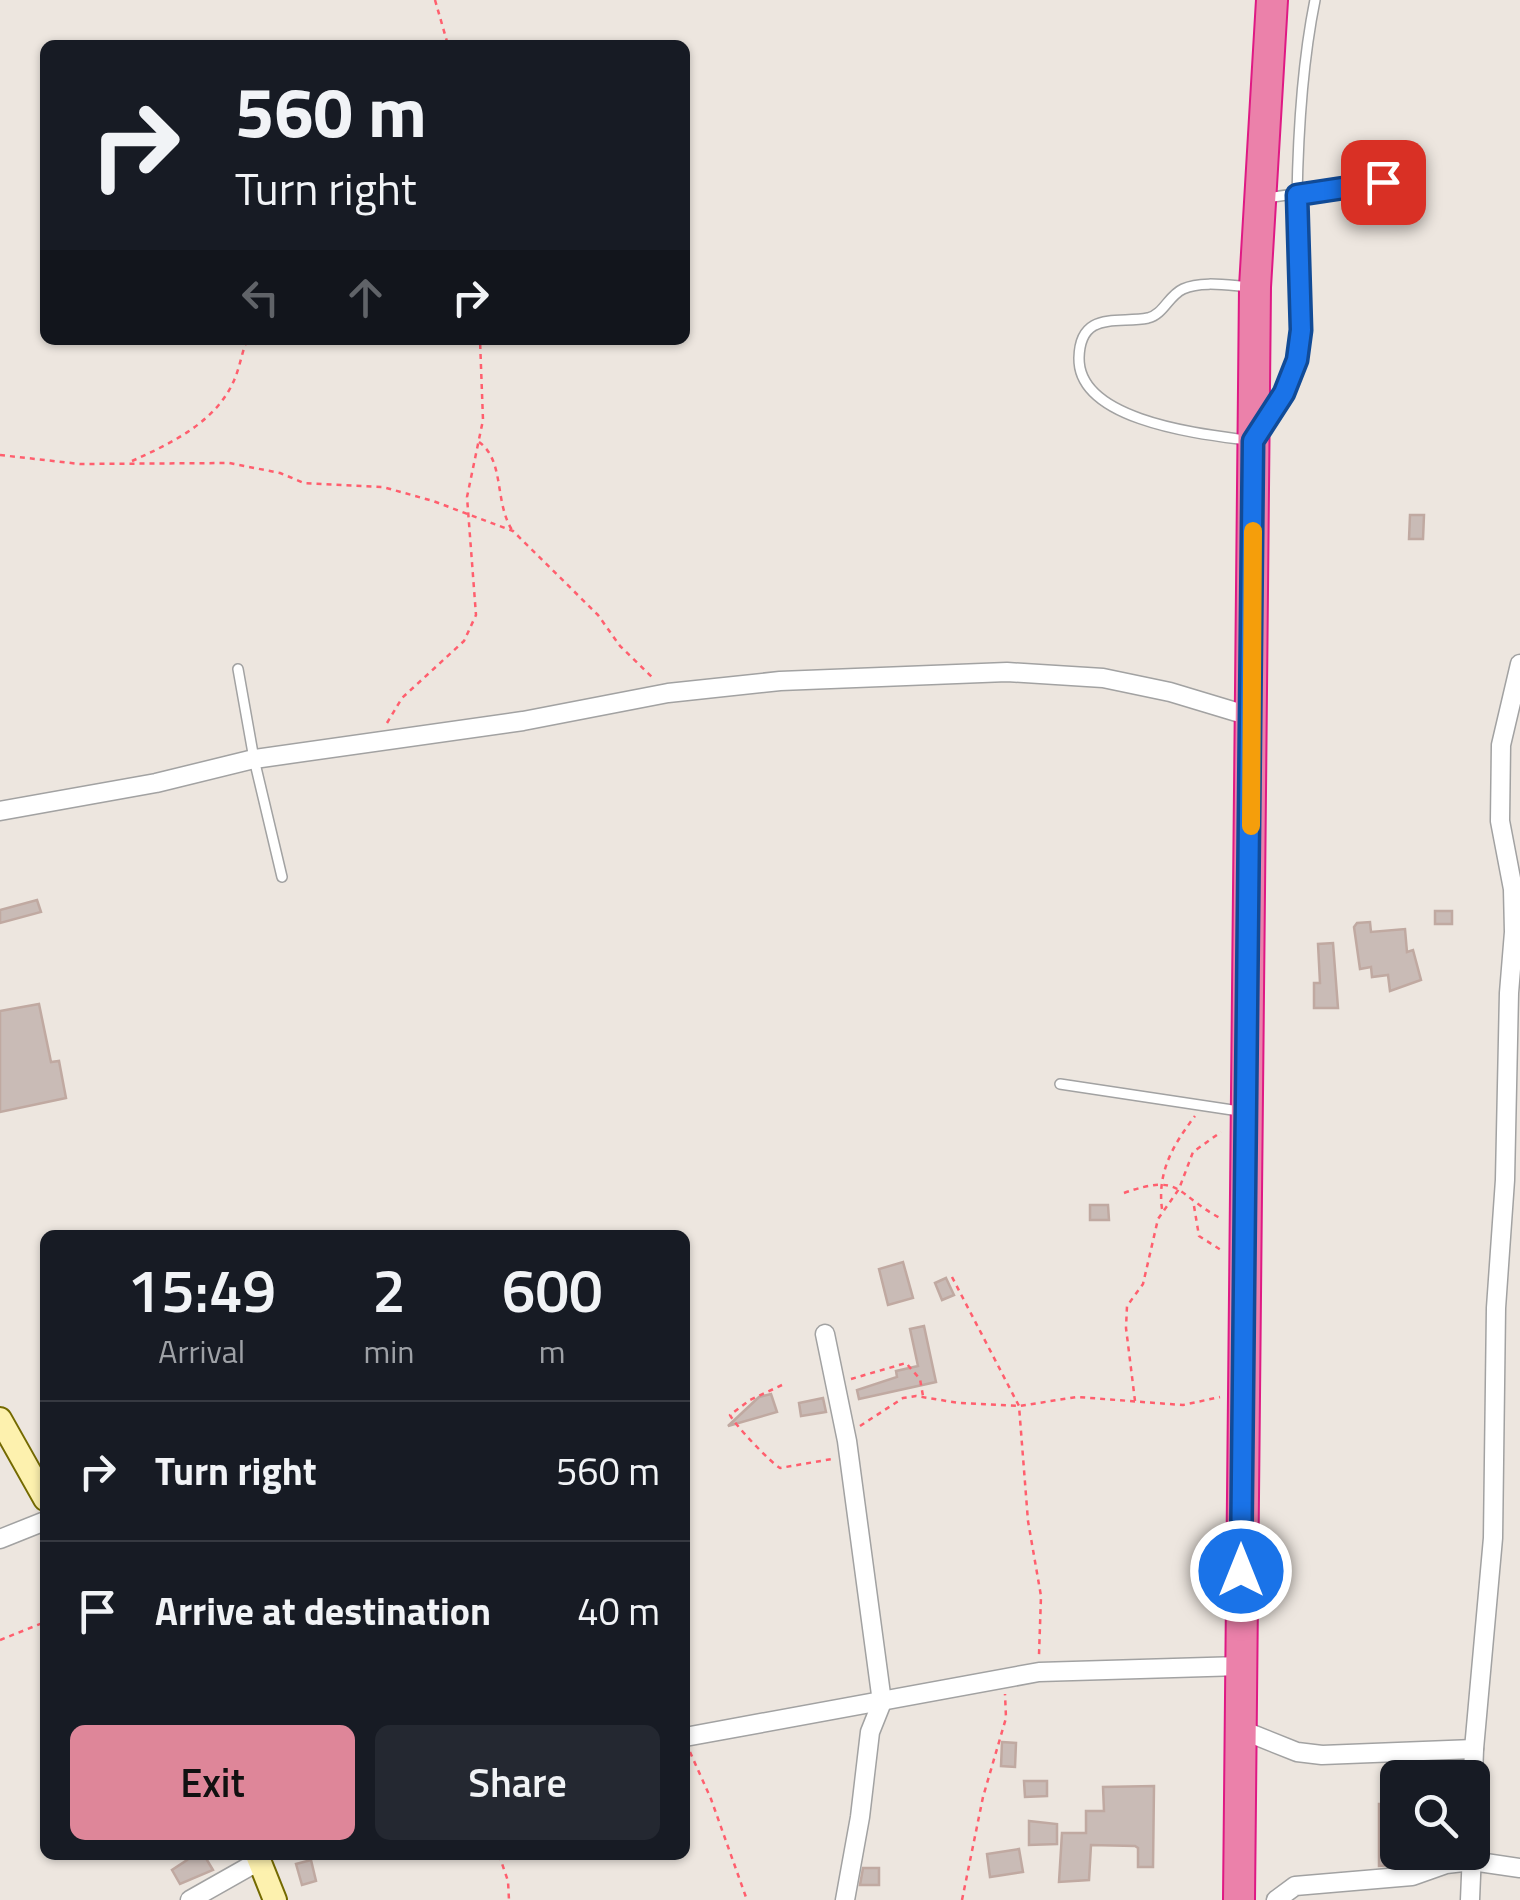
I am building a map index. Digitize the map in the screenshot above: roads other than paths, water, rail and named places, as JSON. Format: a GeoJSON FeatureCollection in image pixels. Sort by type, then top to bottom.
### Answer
{"type":"FeatureCollection","features":[{"type":"Feature","properties":{"kind":"highway"},"geometry":{"type":"LineString","coordinates":[[1239,1900],[1255,288],[1272,0]]}},
{"type":"Feature","properties":{"kind":"street"},"geometry":{"type":"LineString","coordinates":[[1474,1760],[1493,1538],[1496,1308],[1514,932],[1513,889],[1500,820],[1501,745],[1520,664]]}},
{"type":"Feature","properties":{"kind":"street"},"geometry":{"type":"LineString","coordinates":[[0,811],[156,783],[254,759],[523,721],[668,693],[780,680],[1007,672],[1103,678],[1170,692],[1253,717]]}},
{"type":"Feature","properties":{"kind":"street"},"geometry":{"type":"LineString","coordinates":[[825,1334],[847,1447],[882,1702],[870,1732],[846,1900]]}},
{"type":"Feature","properties":{"kind":"street"},"geometry":{"type":"LineString","coordinates":[[0,1419],[40,1489]]}},
{"type":"Feature","properties":{"kind":"street"},"geometry":{"type":"LineString","coordinates":[[0,1539],[40,1522]]}},
{"type":"Feature","properties":{"kind":"street"},"geometry":{"type":"LineString","coordinates":[[690,1738],[1038,1672],[1241,1666]]}},
{"type":"Feature","properties":{"kind":"street"},"geometry":{"type":"LineString","coordinates":[[1242,1730],[1286,1748],[1322,1754],[1474,1749]]}},
{"type":"Feature","properties":{"kind":"street"},"geometry":{"type":"LineString","coordinates":[[190,1900],[255,1860]]}},
{"type":"Feature","properties":{"kind":"street"},"geometry":{"type":"LineString","coordinates":[[259,1860],[275,1900]]}},
{"type":"Feature","properties":{"kind":"street"},"geometry":{"type":"LineString","coordinates":[[1490,1861],[1520,1868]]}},
{"type":"Feature","properties":{"kind":"street"},"geometry":{"type":"LineString","coordinates":[[1276,1900],[1295,1886],[1402,1878],[1427,1870]]}},
{"type":"Feature","properties":{"kind":"street"},"geometry":{"type":"LineString","coordinates":[[1470,1900],[1471,1870]]}},
{"type":"Feature","properties":{"kind":"lane"},"geometry":{"type":"LineString","coordinates":[[1255,288],[1184,288],[1148,318],[1111,318],[1093,326],[1082,340],[1079,361],[1084,382],[1098,398],[1122,412],[1164,426],[1253,441],[1284,393],[1297,360],[1301,330],[1297,195],[1315,0]]}},
{"type":"Feature","properties":{"kind":"lane"},"geometry":{"type":"LineString","coordinates":[[1258,199],[1413,177]]}},
{"type":"Feature","properties":{"kind":"lane"},"geometry":{"type":"LineString","coordinates":[[238,669],[282,878]]}},
{"type":"Feature","properties":{"kind":"lane"},"geometry":{"type":"LineString","coordinates":[[1060,1084],[1247,1118]]}}]}
